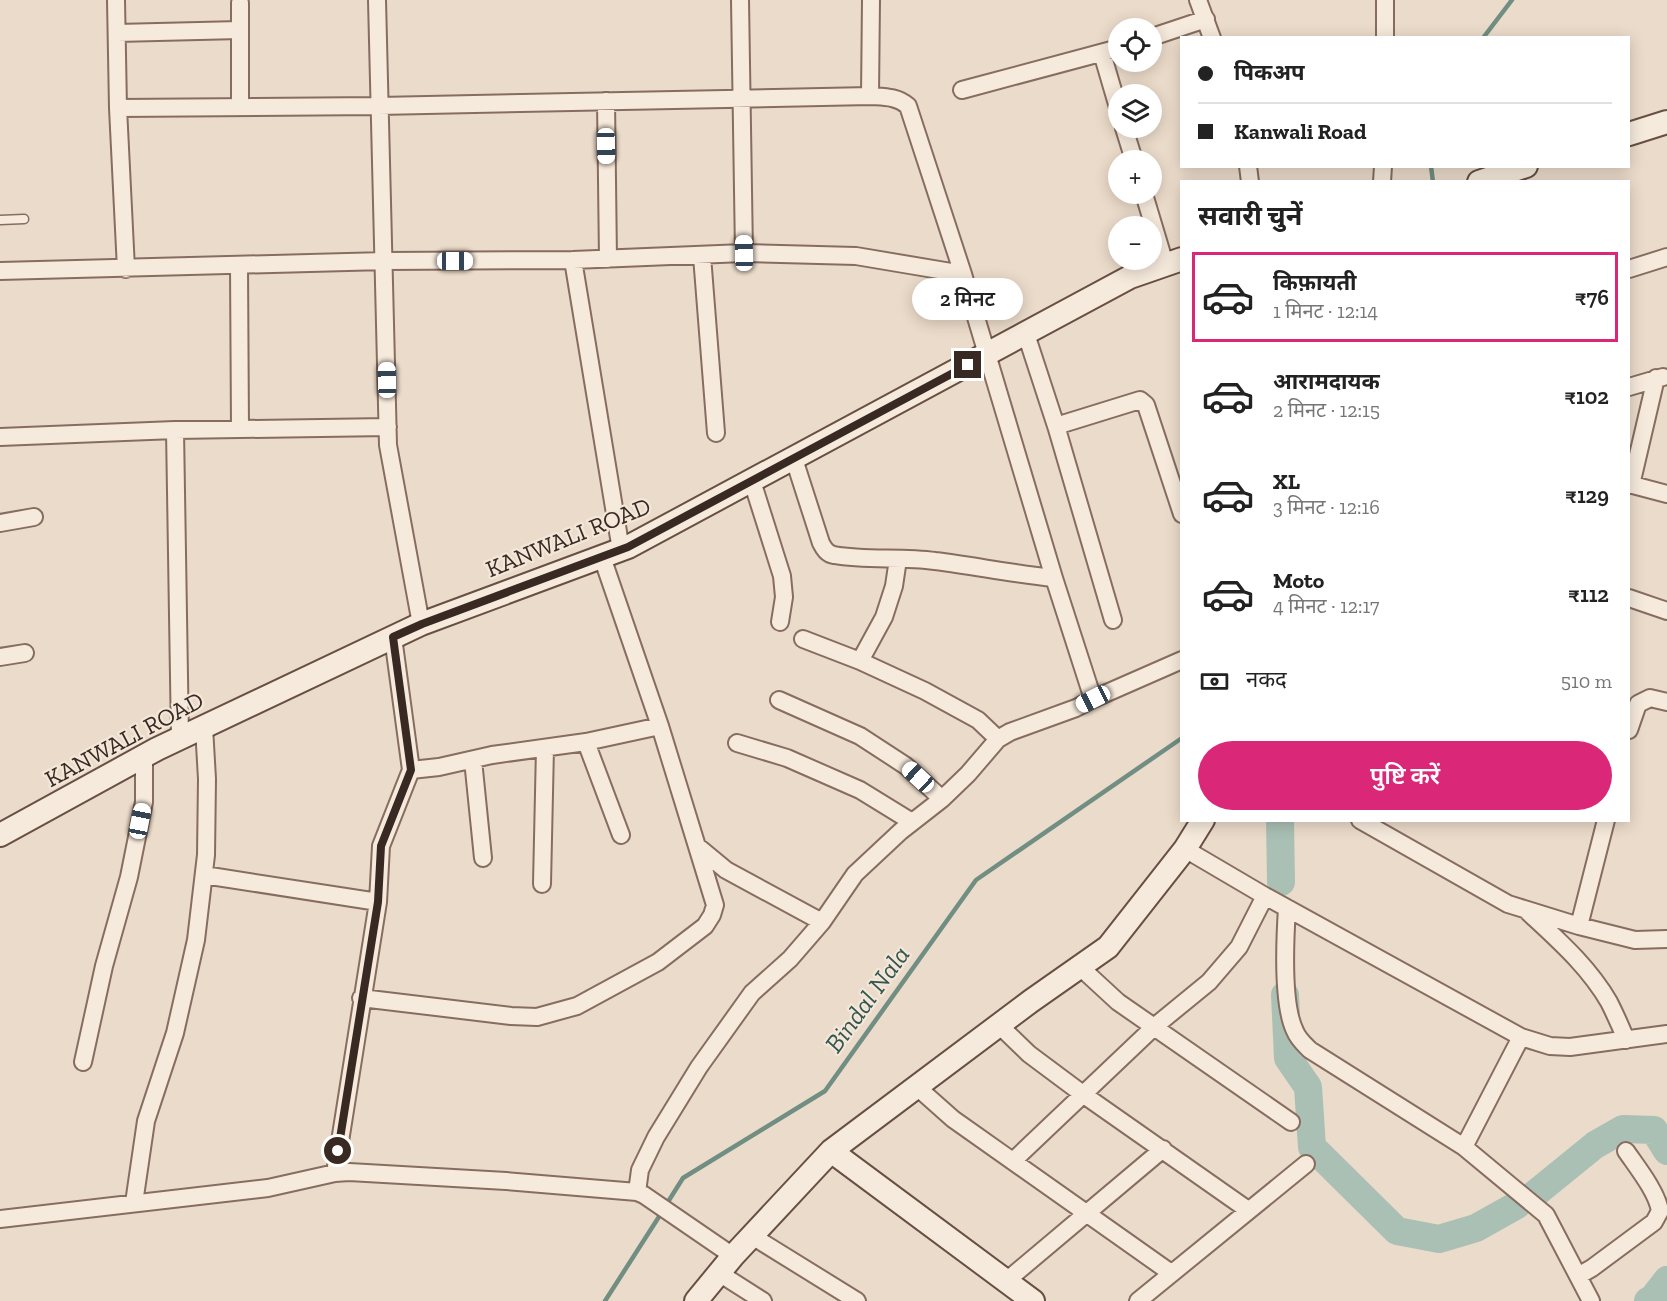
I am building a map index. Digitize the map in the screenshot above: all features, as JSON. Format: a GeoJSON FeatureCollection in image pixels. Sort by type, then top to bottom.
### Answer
{"type":"FeatureCollection","features":[{"type":"Feature","properties":{"kind":"street"},"geometry":{"type":"LineString","coordinates":[[116,0],[118,108],[126,269]]}},
{"type":"Feature","properties":{"kind":"street"},"geometry":{"type":"LineString","coordinates":[[377,0],[388,445],[422,624]]}},
{"type":"Feature","properties":{"kind":"street"},"geometry":{"type":"LineString","coordinates":[[740,0],[744,253]]}},
{"type":"Feature","properties":{"kind":"street"},"geometry":{"type":"LineString","coordinates":[[870,96],[871,0]]}},
{"type":"Feature","properties":{"kind":"street"},"geometry":{"type":"LineString","coordinates":[[1198,0],[1211,36]]}},
{"type":"Feature","properties":{"kind":"street"},"geometry":{"type":"LineString","coordinates":[[1385,0],[1385,36]]}},
{"type":"Feature","properties":{"kind":"street"},"geometry":{"type":"LineString","coordinates":[[240,3],[240,107]]}},
{"type":"Feature","properties":{"kind":"street"},"geometry":{"type":"LineString","coordinates":[[1162,34],[1206,19]]}},
{"type":"Feature","properties":{"kind":"street"},"geometry":{"type":"LineString","coordinates":[[117,33],[240,30]]}},
{"type":"Feature","properties":{"kind":"street"},"geometry":{"type":"LineString","coordinates":[[962,90],[1108,51]]}},
{"type":"Feature","properties":{"kind":"street"},"geometry":{"type":"LineString","coordinates":[[1102,53],[1111,84]]}},
{"type":"Feature","properties":{"kind":"street"},"geometry":{"type":"LineString","coordinates":[[118,108],[379,106],[870,96],[902,101],[908,106],[963,274],[1054,578],[1093,699]]}},
{"type":"Feature","properties":{"kind":"street"},"geometry":{"type":"LineString","coordinates":[[606,101],[608,259]]}},
{"type":"Feature","properties":{"kind":"street"},"geometry":{"type":"LineString","coordinates":[[1630,134],[1667,122]]}},
{"type":"Feature","properties":{"kind":"street"},"geometry":{"type":"LineString","coordinates":[[1487,180],[1523,172]]}},
{"type":"Feature","properties":{"kind":"street"},"geometry":{"type":"LineString","coordinates":[[1148,204],[1174,262]]}},
{"type":"Feature","properties":{"kind":"street"},"geometry":{"type":"LineString","coordinates":[[0,271],[385,261],[573,260],[744,253],[856,256],[963,274]]}},
{"type":"Feature","properties":{"kind":"street"},"geometry":{"type":"LineString","coordinates":[[702,256],[716,433]]}},
{"type":"Feature","properties":{"kind":"street"},"geometry":{"type":"LineString","coordinates":[[1630,268],[1667,257]]}},
{"type":"Feature","properties":{"kind":"street"},"geometry":{"type":"LineString","coordinates":[[361,998],[537,1017],[578,1006],[658,962],[705,926],[715,905],[660,726],[612,554],[573,260]]}},
{"type":"Feature","properties":{"kind":"street","name":"KANWALI ROAD"},"geometry":{"type":"LineString","coordinates":[[0,835],[144,756],[393,637],[422,624],[612,554],[794,459],[1130,277],[1174,262]]}},
{"type":"Feature","properties":{"kind":"street"},"geometry":{"type":"LineString","coordinates":[[239,266],[240,429]]}},
{"type":"Feature","properties":{"kind":"street"},"geometry":{"type":"LineString","coordinates":[[1026,334],[1056,426],[1113,620]]}},
{"type":"Feature","properties":{"kind":"street"},"geometry":{"type":"LineString","coordinates":[[1630,387],[1662,377]]}},
{"type":"Feature","properties":{"kind":"street"},"geometry":{"type":"LineString","coordinates":[[1662,377],[1630,485],[1667,494]]}},
{"type":"Feature","properties":{"kind":"street"},"geometry":{"type":"LineString","coordinates":[[1056,426],[1143,401],[1180,508]]}},
{"type":"Feature","properties":{"kind":"street"},"geometry":{"type":"LineString","coordinates":[[0,436],[175,430],[388,427]]}},
{"type":"Feature","properties":{"kind":"street"},"geometry":{"type":"LineString","coordinates":[[175,430],[180,738]]}},
{"type":"Feature","properties":{"kind":"street"},"geometry":{"type":"LineString","coordinates":[[794,459],[821,543],[831,555],[933,560],[1008,574],[1054,578]]}},
{"type":"Feature","properties":{"kind":"street"},"geometry":{"type":"LineString","coordinates":[[752,481],[782,576],[783,597],[780,621]]}},
{"type":"Feature","properties":{"kind":"street"},"geometry":{"type":"LineString","coordinates":[[0,523],[34,517]]}},
{"type":"Feature","properties":{"kind":"street"},"geometry":{"type":"LineString","coordinates":[[860,661],[884,617],[894,586],[898,559]]}},
{"type":"Feature","properties":{"kind":"street"},"geometry":{"type":"LineString","coordinates":[[1630,598],[1667,611]]}},
{"type":"Feature","properties":{"kind":"street"},"geometry":{"type":"LineString","coordinates":[[335,1173],[378,902],[381,846],[411,770],[393,637]]}},
{"type":"Feature","properties":{"kind":"street"},"geometry":{"type":"LineString","coordinates":[[802,639],[860,661],[925,691],[978,720],[998,739]]}},
{"type":"Feature","properties":{"kind":"street"},"geometry":{"type":"LineString","coordinates":[[0,657],[25,653]]}},
{"type":"Feature","properties":{"kind":"street"},"geometry":{"type":"LineString","coordinates":[[640,1194],[640,1170],[652,1145],[699,1067],[752,993],[790,959],[822,922],[855,874],[969,774],[998,739],[1010,732],[1076,708],[1180,661]]}},
{"type":"Feature","properties":{"kind":"street"},"geometry":{"type":"LineString","coordinates":[[1631,710],[1650,698],[1667,702]]}},
{"type":"Feature","properties":{"kind":"street"},"geometry":{"type":"LineString","coordinates":[[779,700],[860,736],[906,766],[942,799]]}},
{"type":"Feature","properties":{"kind":"street"},"geometry":{"type":"LineString","coordinates":[[411,770],[586,742],[660,726]]}},
{"type":"Feature","properties":{"kind":"street"},"geometry":{"type":"LineString","coordinates":[[134,1203],[146,1121],[175,1033],[196,940],[206,855],[207,779],[204,727]]}},
{"type":"Feature","properties":{"kind":"street"},"geometry":{"type":"LineString","coordinates":[[586,742],[621,835]]}},
{"type":"Feature","properties":{"kind":"street"},"geometry":{"type":"LineString","coordinates":[[737,743],[787,758],[860,790],[912,822]]}},
{"type":"Feature","properties":{"kind":"street"},"geometry":{"type":"LineString","coordinates":[[542,884],[545,748]]}},
{"type":"Feature","properties":{"kind":"street"},"geometry":{"type":"LineString","coordinates":[[83,1062],[104,966],[129,877],[142,813],[144,756]]}},
{"type":"Feature","properties":{"kind":"street"},"geometry":{"type":"LineString","coordinates":[[472,760],[483,858]]}},
{"type":"Feature","properties":{"kind":"street"},"geometry":{"type":"LineString","coordinates":[[696,1301],[752,1236],[831,1151],[999,1025],[1108,947],[1185,849],[1202,822]]}},
{"type":"Feature","properties":{"kind":"street"},"geometry":{"type":"LineString","coordinates":[[1363,822],[1508,904],[1579,926],[1635,939],[1667,939]]}},
{"type":"Feature","properties":{"kind":"street"},"geometry":{"type":"LineString","coordinates":[[1579,926],[1605,822]]}},
{"type":"Feature","properties":{"kind":"street"},"geometry":{"type":"LineString","coordinates":[[697,846],[726,870],[822,922]]}},
{"type":"Feature","properties":{"kind":"street"},"geometry":{"type":"LineString","coordinates":[[1185,849],[1265,896],[1521,1037],[1550,1046],[1560,1046],[1667,1035]]}},
{"type":"Feature","properties":{"kind":"street"},"geometry":{"type":"LineString","coordinates":[[204,875],[378,902]]}},
{"type":"Feature","properties":{"kind":"street"},"geometry":{"type":"LineString","coordinates":[[1013,1161],[1154,1027],[1209,982],[1239,947],[1265,896]]}},
{"type":"Feature","properties":{"kind":"street"},"geometry":{"type":"LineString","coordinates":[[1287,908],[1285,946],[1288,1000],[1294,1029],[1300,1040],[1310,1050],[1464,1147],[1540,1209],[1546,1215],[1591,1301]]}},
{"type":"Feature","properties":{"kind":"street"},"geometry":{"type":"LineString","coordinates":[[1525,910],[1573,954],[1593,979],[1609,1003],[1626,1040]]}},
{"type":"Feature","properties":{"kind":"street"},"geometry":{"type":"LineString","coordinates":[[1080,967],[1118,1002],[1291,1122]]}},
{"type":"Feature","properties":{"kind":"street"},"geometry":{"type":"LineString","coordinates":[[999,1025],[1029,1054],[1084,1095],[1248,1210]]}},
{"type":"Feature","properties":{"kind":"street"},"geometry":{"type":"LineString","coordinates":[[1464,1147],[1521,1037]]}},
{"type":"Feature","properties":{"kind":"street"},"geometry":{"type":"LineString","coordinates":[[916,1087],[953,1119],[1172,1273]]}},
{"type":"Feature","properties":{"kind":"street"},"geometry":{"type":"LineString","coordinates":[[1005,1282],[1163,1149]]}},
{"type":"Feature","properties":{"kind":"street"},"geometry":{"type":"LineString","coordinates":[[831,1151],[1033,1301]]}},
{"type":"Feature","properties":{"kind":"street"},"geometry":{"type":"LineString","coordinates":[[1578,1276],[1654,1222],[1660,1211],[1640,1170],[1626,1151]]}},
{"type":"Feature","properties":{"kind":"street"},"geometry":{"type":"LineString","coordinates":[[1138,1301],[1306,1164]]}},
{"type":"Feature","properties":{"kind":"street"},"geometry":{"type":"LineString","coordinates":[[0,1219],[268,1188],[335,1173],[506,1181],[640,1194],[688,1227],[763,1301]]}},
{"type":"Feature","properties":{"kind":"street"},"geometry":{"type":"LineString","coordinates":[[752,1236],[857,1301]]}},
{"type":"Feature","properties":{"kind":"lane"},"geometry":{"type":"LineString","coordinates":[[0,220],[24,219]]}},
{"type":"Feature","properties":{"kind":"waterway","name":"Bindal Nala"},"geometry":{"type":"LineString","coordinates":[[1485,36],[1512,0]]}},
{"type":"Feature","properties":{"kind":"waterway","name":"Bindal Nala"},"geometry":{"type":"LineString","coordinates":[[1431,168],[1433,180]]}},
{"type":"Feature","properties":{"kind":"waterway","name":"Bindal Nala"},"geometry":{"type":"LineString","coordinates":[[666,1205],[683,1178],[825,1091],[976,880],[1180,739]]}},
{"type":"Feature","properties":{"kind":"waterway"},"geometry":{"type":"LineString","coordinates":[[1280,822],[1281,882]]}},
{"type":"Feature","properties":{"kind":"waterway"},"geometry":{"type":"LineString","coordinates":[[1285,995],[1288,1058],[1308,1087],[1312,1147],[1397,1231],[1439,1239],[1476,1228],[1517,1205]]}},
{"type":"Feature","properties":{"kind":"waterway"},"geometry":{"type":"LineString","coordinates":[[1531,1197],[1595,1145],[1623,1129],[1654,1130],[1667,1151]]}},
{"type":"Feature","properties":{"kind":"waterway","name":"Bindal Nala"},"geometry":{"type":"LineString","coordinates":[[605,1301],[662,1212]]}},
{"type":"Feature","properties":{"kind":"waterway"},"geometry":{"type":"LineString","coordinates":[[1648,1301],[1667,1280]]}},
{"type":"Feature","properties":{"kind":"route"},"geometry":{"type":"LineString","coordinates":[[338,1151],[378,902],[381,846],[411,770],[393,637],[628,547],[968,365]]}}]}
